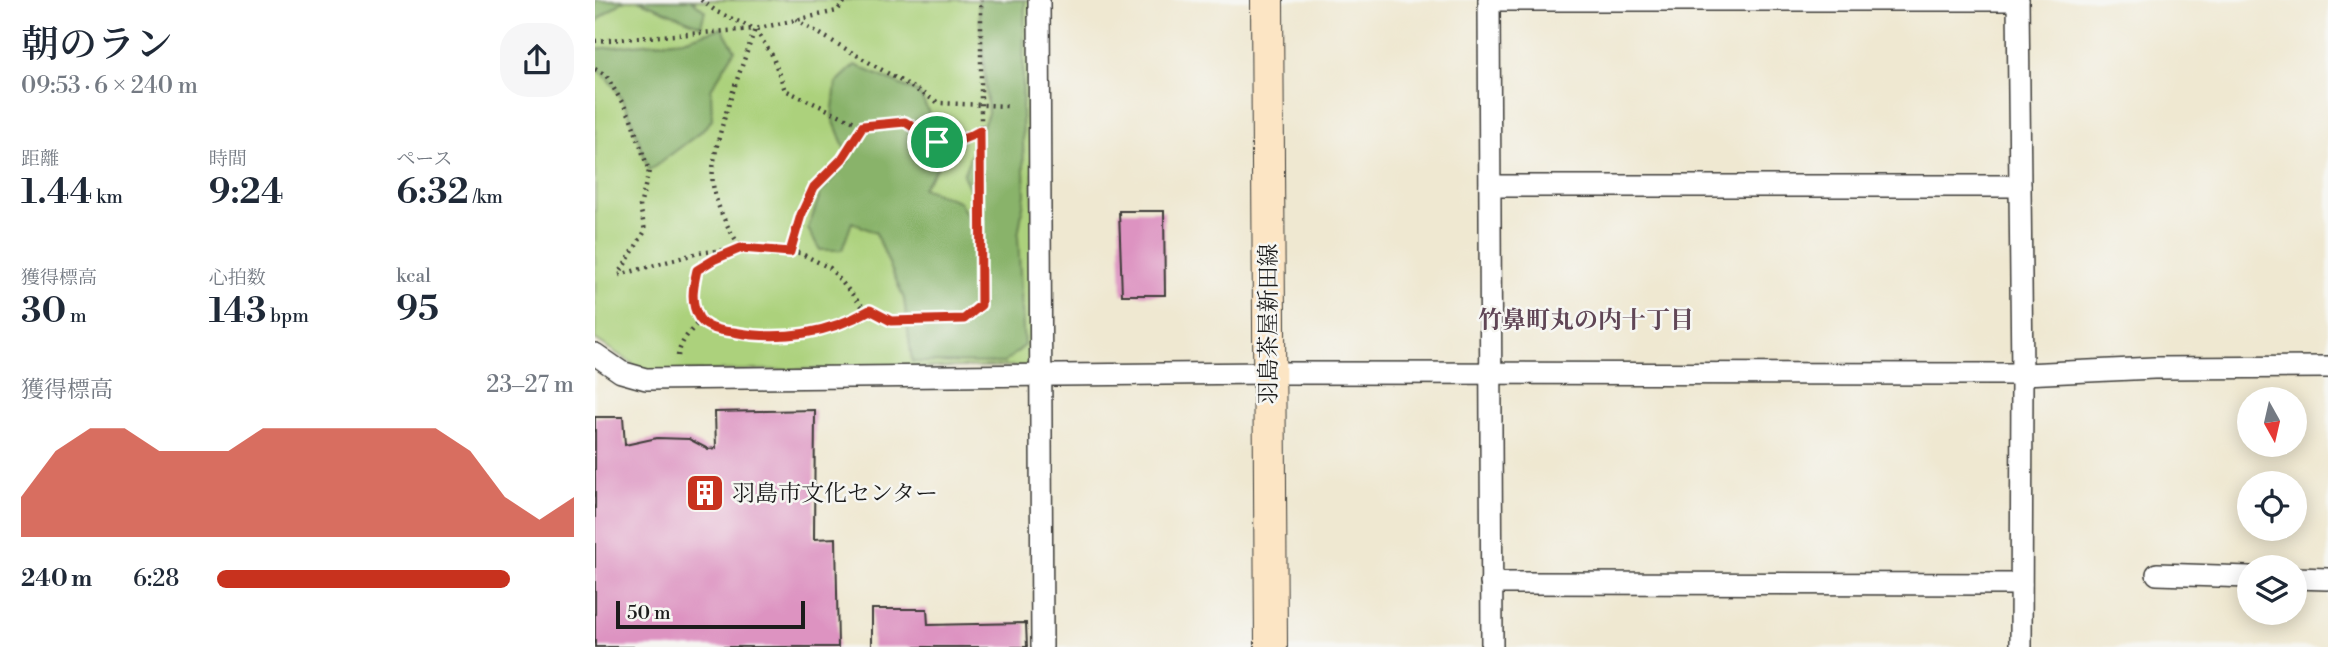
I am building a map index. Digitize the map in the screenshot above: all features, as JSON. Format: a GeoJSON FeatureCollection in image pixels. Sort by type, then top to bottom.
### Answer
{"type":"FeatureCollection","features":[{"type":"Feature","properties":{"kind":"main road","name":"羽島茶屋新田線"},"geometry":{"type":"LineString","coordinates":[[1267,0],[1271,647]]}},
{"type":"Feature","properties":{"kind":"street"},"geometry":{"type":"LineString","coordinates":[[1039,0],[1042,647]]}},
{"type":"Feature","properties":{"kind":"street"},"geometry":{"type":"LineString","coordinates":[[1492,647],[1489,0],[2018,0],[2022,374],[2021,647]]}},
{"type":"Feature","properties":{"kind":"street"},"geometry":{"type":"LineString","coordinates":[[1490,186],[2020,186]]}},
{"type":"Feature","properties":{"kind":"street"},"geometry":{"type":"LineString","coordinates":[[595,354],[621,372],[646,379],[678,380],[1269,373],[2022,374],[2154,368],[2328,367]]}},
{"type":"Feature","properties":{"kind":"street"},"geometry":{"type":"LineString","coordinates":[[2157,573],[2237,576]]}},
{"type":"Feature","properties":{"kind":"street"},"geometry":{"type":"LineString","coordinates":[[2307,578],[2328,579]]}},
{"type":"Feature","properties":{"kind":"street"},"geometry":{"type":"LineString","coordinates":[[1491,583],[2021,584]]}},
{"type":"Feature","properties":{"kind":"path"},"geometry":{"type":"LineString","coordinates":[[701,0],[717,12],[755,29],[772,55],[785,90],[863,126],[905,122],[937,142],[963,141],[980,131]]}},
{"type":"Feature","properties":{"kind":"path"},"geometry":{"type":"LineString","coordinates":[[595,41],[755,29],[837,11],[846,0]]}},
{"type":"Feature","properties":{"kind":"path"},"geometry":{"type":"LineString","coordinates":[[595,69],[606,75],[630,116],[649,171],[640,206],[645,231],[619,275],[698,253],[741,248],[800,253],[830,268],[861,305],[891,321],[964,319],[981,305],[981,0]]}},
{"type":"Feature","properties":{"kind":"path"},"geometry":{"type":"LineString","coordinates":[[795,20],[939,103],[1007,106]]}},
{"type":"Feature","properties":{"kind":"path"},"geometry":{"type":"LineString","coordinates":[[741,248],[723,220],[713,182],[716,149],[755,29]]}},
{"type":"Feature","properties":{"kind":"path"},"geometry":{"type":"LineString","coordinates":[[790,252],[801,215],[814,187],[842,159],[863,126]]}},
{"type":"Feature","properties":{"kind":"path"},"geometry":{"type":"LineString","coordinates":[[741,248],[697,270],[693,305],[700,321],[717,330],[759,337],[796,335],[848,323],[870,310]]}},
{"type":"Feature","properties":{"kind":"path"},"geometry":{"type":"LineString","coordinates":[[678,380],[678,352],[689,332],[700,321]]}},
{"type":"Feature","properties":{"kind":"green space"},"geometry":{"type":"Polygon","coordinates":[[[595,0],[1033,0],[1033,366],[645,372],[595,339],[595,0]]]}},
{"type":"Feature","properties":{"kind":"green space"},"geometry":{"type":"Polygon","coordinates":[[[595,0],[625,0],[601,17],[595,25],[595,0]]]}},
{"type":"Feature","properties":{"kind":"green space"},"geometry":{"type":"Polygon","coordinates":[[[638,0],[692,0],[705,11],[701,26],[638,0]]]}},
{"type":"Feature","properties":{"kind":"green space"},"geometry":{"type":"Polygon","coordinates":[[[978,0],[1025,0],[1022,114],[1025,195],[1018,236],[1024,346],[1004,363],[912,362],[904,299],[876,233],[852,222],[842,250],[820,250],[808,229],[821,192],[849,159],[832,117],[836,83],[855,65],[919,93],[949,152],[922,188],[959,201],[974,228],[984,217],[963,175],[988,113],[978,0]]]}},
{"type":"Feature","properties":{"kind":"green space"},"geometry":{"type":"Polygon","coordinates":[[[722,28],[735,50],[711,89],[712,120],[649,171],[622,101],[615,88],[595,69],[595,49],[683,40],[722,28]]]}},
{"type":"Feature","properties":{"kind":"building"},"geometry":{"type":"Polygon","coordinates":[[[1119,211],[1164,211],[1165,295],[1122,295],[1119,211]]]}},
{"type":"Feature","properties":{"kind":"building","name":"羽島市文化センター"},"geometry":{"type":"Polygon","coordinates":[[[815,410],[814,539],[836,538],[838,647],[595,647],[595,417],[623,417],[625,445],[657,438],[689,439],[708,449],[716,448],[715,412],[815,410]]]}},
{"type":"Feature","properties":{"kind":"building"},"geometry":{"type":"Polygon","coordinates":[[[872,609],[927,609],[928,625],[1026,623],[1027,647],[872,647],[872,609]]]}},
{"type":"Feature","properties":{"kind":"place","name":"羽島市文化センター"},"geometry":{"type":"Point","coordinates":[705,493]}},
{"type":"Feature","properties":{"kind":"district","name":"竹鼻町丸の内十丁目"},"geometry":{"type":"Point","coordinates":[1586,320]}},
{"type":"Feature","properties":{"kind":"route"},"geometry":{"type":"LineString","coordinates":[[905,122],[937,142],[963,141],[980,131],[981,305],[964,319],[891,321],[870,310],[848,323],[796,335],[759,337],[717,330],[700,321],[693,305],[697,270],[741,248],[790,252],[801,215],[814,187],[842,159],[863,126],[905,122]]}}]}
